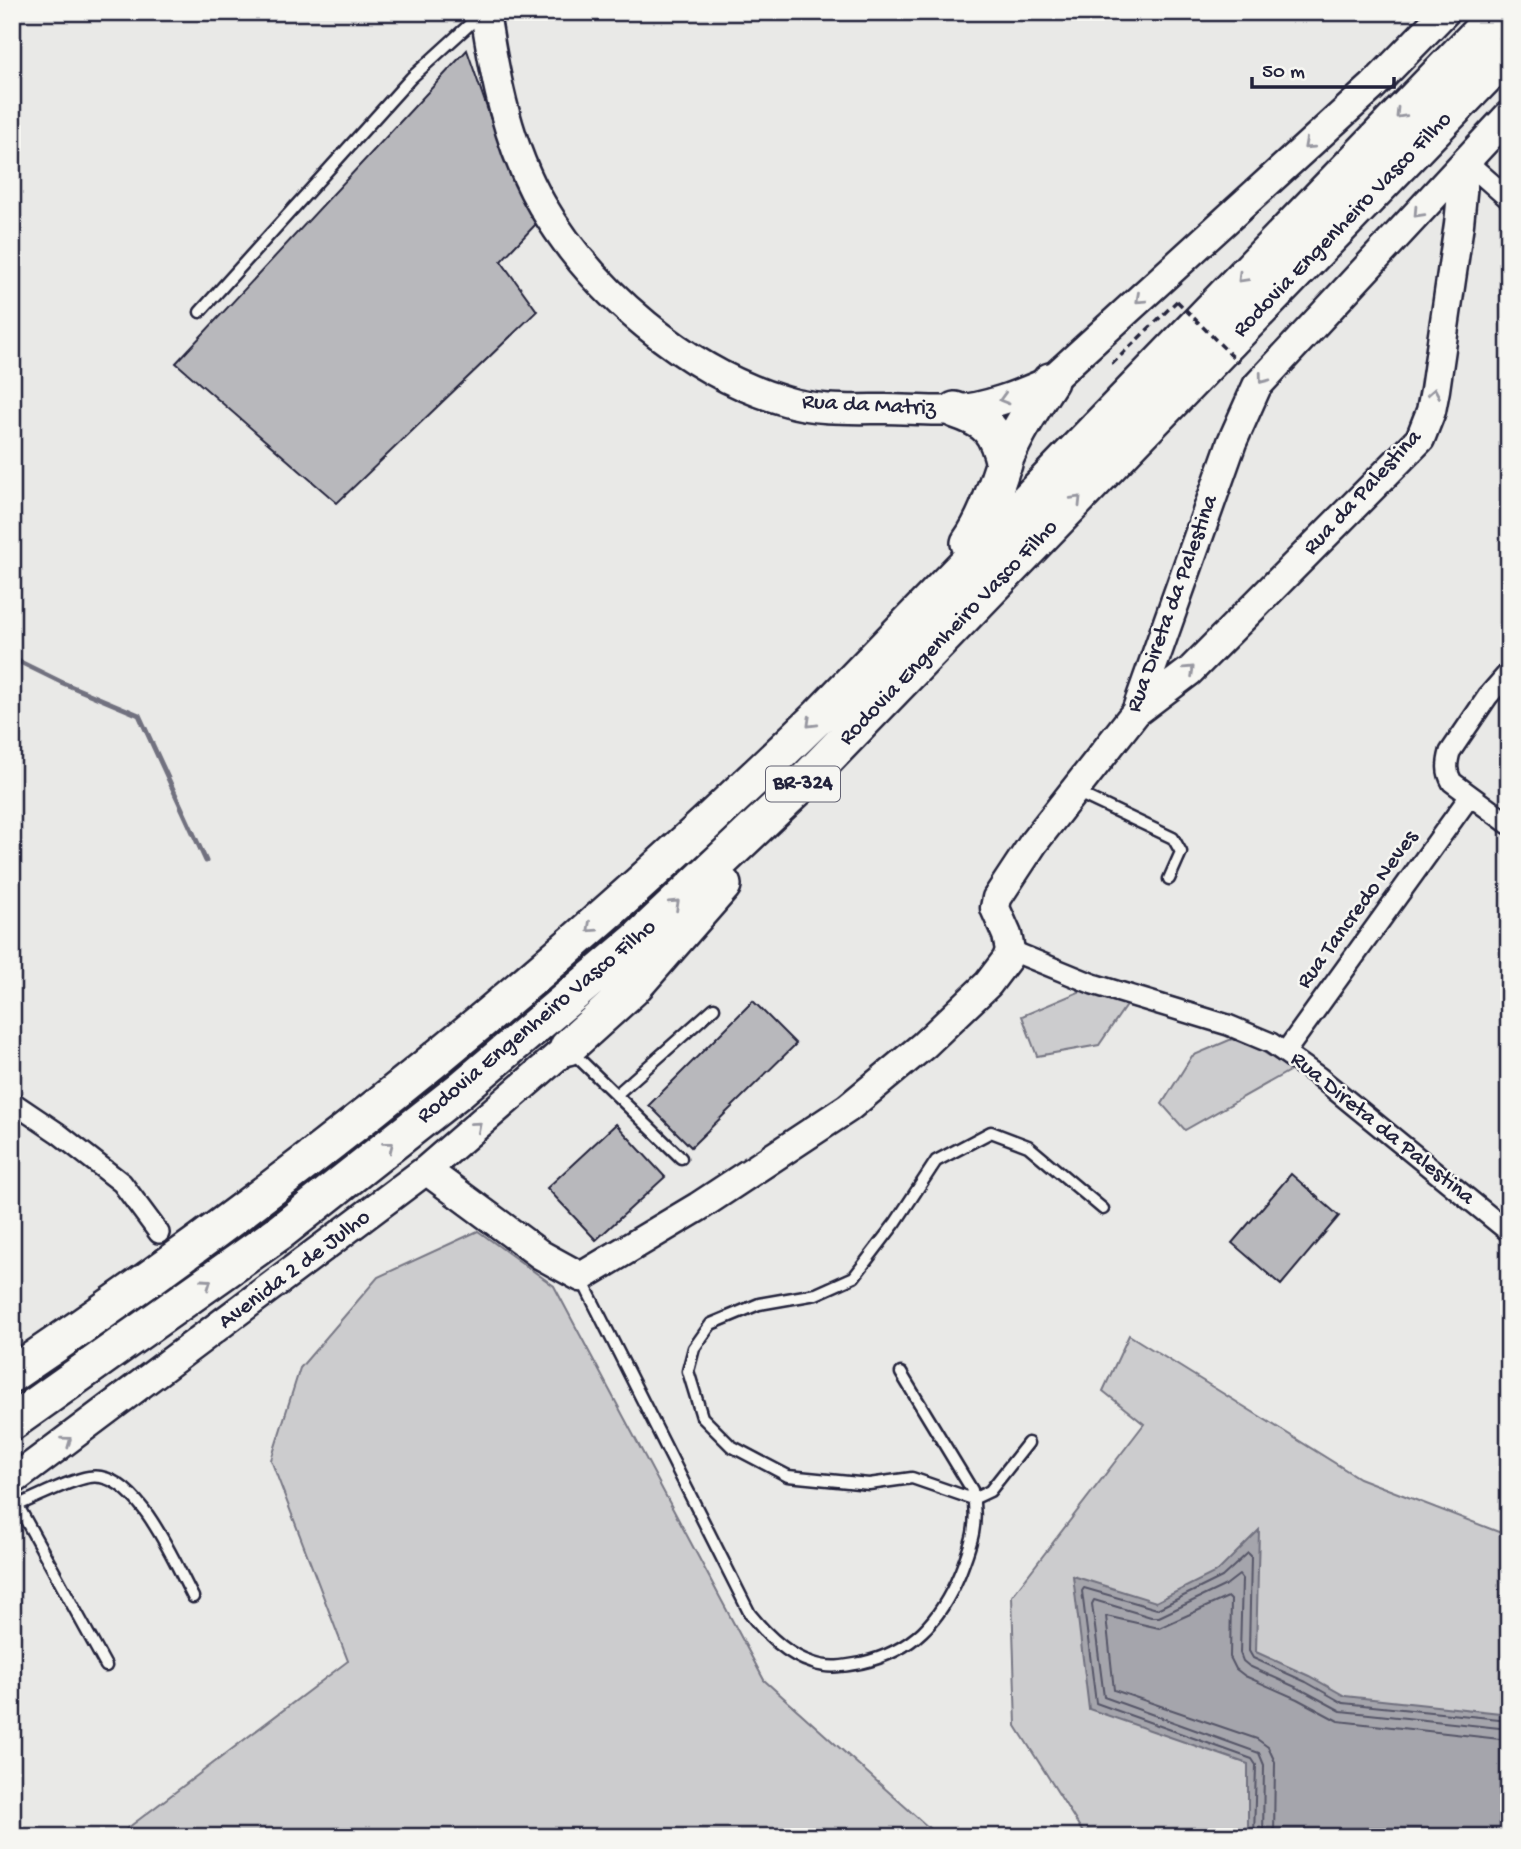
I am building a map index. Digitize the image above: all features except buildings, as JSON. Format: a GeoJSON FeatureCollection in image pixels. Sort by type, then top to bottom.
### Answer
{"type":"FeatureCollection","features":[{"type":"Feature","properties":{"kind":"highway","name":"Rodovia Engenheiro Vasco Filho"},"geometry":{"type":"LineString","coordinates":[[12,1374],[189,1251],[382,1105],[577,941],[721,811],[846,687],[1499,12]]}},
{"type":"Feature","properties":{"kind":"highway","name":"Rodovia Engenheiro Vasco Filho"},"geometry":{"type":"LineString","coordinates":[[12,1422],[280,1232],[460,1090],[637,940],[801,785],[1509,52]]}},
{"type":"Feature","properties":{"kind":"highway"},"geometry":{"type":"LineString","coordinates":[[846,687],[868,651],[966,548],[989,510],[1004,464],[1024,421],[1050,381]]}},
{"type":"Feature","properties":{"kind":"highway"},"geometry":{"type":"LineString","coordinates":[[955,411],[980,420],[990,428],[998,438],[1004,464]]}},
{"type":"Feature","properties":{"kind":"highway"},"geometry":{"type":"LineString","coordinates":[[568,1047],[632,989],[665,953],[707,905],[801,785]]}},
{"type":"Feature","properties":{"kind":"highway"},"geometry":{"type":"LineString","coordinates":[[12,1444],[130,1356],[168,1311]]}},
{"type":"Feature","properties":{"kind":"main road","name":"Rua da Matriz"},"geometry":{"type":"LineString","coordinates":[[484,12],[512,136],[542,204],[564,239],[631,312],[706,366],[744,386],[786,402],[827,409],[955,411],[1005,399],[1050,381]]}},
{"type":"Feature","properties":{"kind":"main road"},"geometry":{"type":"LineString","coordinates":[[1050,381],[1373,86],[1445,12]]}},
{"type":"Feature","properties":{"kind":"main road","name":"Rua Direta da Palestina"},"geometry":{"type":"LineString","coordinates":[[1010,950],[1007,935],[995,908],[997,898],[1034,842],[1136,712],[1232,442],[1257,386],[1509,115]]}},
{"type":"Feature","properties":{"kind":"main road","name":"Rua da Palestina"},"geometry":{"type":"LineString","coordinates":[[1136,712],[1190,671],[1420,439],[1431,411],[1435,390],[1466,162]]}},
{"type":"Feature","properties":{"kind":"main road"},"geometry":{"type":"LineString","coordinates":[[426,1170],[541,1255],[581,1278],[698,1207],[848,1108],[924,1045],[988,984],[1010,950]]}},
{"type":"Feature","properties":{"kind":"main road","name":"Avenida 2 de Julho"},"geometry":{"type":"LineString","coordinates":[[15,1493],[426,1170],[568,1047]]}},
{"type":"Feature","properties":{"kind":"street"},"geometry":{"type":"LineString","coordinates":[[1466,162],[1509,199]]}},
{"type":"Feature","properties":{"kind":"street"},"geometry":{"type":"LineString","coordinates":[[1509,672],[1488,696],[1450,752],[1447,762],[1452,782],[1509,824]]}},
{"type":"Feature","properties":{"kind":"street","name":"Rua Tancredo Neves"},"geometry":{"type":"LineString","coordinates":[[1286,1051],[1387,915],[1470,796]]}},
{"type":"Feature","properties":{"kind":"street","name":"Rua Direta da Palestina"},"geometry":{"type":"LineString","coordinates":[[1010,950],[1103,987],[1245,1031],[1286,1051],[1509,1232]]}},
{"type":"Feature","properties":{"kind":"street"},"geometry":{"type":"LineString","coordinates":[[12,1102],[58,1133],[122,1183],[159,1233]]}},
{"type":"Feature","properties":{"kind":"lane"},"geometry":{"type":"LineString","coordinates":[[200,312],[411,78],[484,12]]}},
{"type":"Feature","properties":{"kind":"lane"},"geometry":{"type":"LineString","coordinates":[[1120,386],[1157,366]]}},
{"type":"Feature","properties":{"kind":"lane"},"geometry":{"type":"LineString","coordinates":[[1041,486],[1054,454]]}},
{"type":"Feature","properties":{"kind":"lane"},"geometry":{"type":"LineString","coordinates":[[1074,791],[1172,838],[1181,852],[1169,879]]}},
{"type":"Feature","properties":{"kind":"lane"},"geometry":{"type":"LineString","coordinates":[[616,1096],[714,1008]]}},
{"type":"Feature","properties":{"kind":"lane"},"geometry":{"type":"LineString","coordinates":[[568,1047],[681,1158]]}},
{"type":"Feature","properties":{"kind":"lane"},"geometry":{"type":"LineString","coordinates":[[1028,1443],[990,1491],[974,1499],[912,1478],[869,1484],[788,1476],[731,1446],[702,1417],[688,1371],[694,1348],[710,1324],[759,1304],[816,1294],[854,1277],[936,1161],[992,1132],[1028,1146],[1103,1209]]}},
{"type":"Feature","properties":{"kind":"lane"},"geometry":{"type":"LineString","coordinates":[[581,1278],[750,1614],[768,1636],[792,1654],[814,1664],[841,1667],[878,1659],[919,1636],[936,1619],[955,1584],[976,1528],[972,1490],[901,1373]]}},
{"type":"Feature","properties":{"kind":"lane"},"geometry":{"type":"LineString","coordinates":[[12,1495],[88,1477],[102,1476],[118,1482],[145,1509],[193,1597]]}},
{"type":"Feature","properties":{"kind":"lane"},"geometry":{"type":"LineString","coordinates":[[15,1493],[106,1666]]}},
{"type":"Feature","properties":{"kind":"path"},"geometry":{"type":"LineString","coordinates":[[1112,365],[1177,301],[1239,363]]}},
{"type":"Feature","properties":{"kind":"shaded area"},"geometry":{"type":"Polygon","coordinates":[[[1088,988],[1129,1001],[1099,1045],[1037,1056],[1022,1016],[1088,988]]]}},
{"type":"Feature","properties":{"kind":"shaded area"},"geometry":{"type":"Polygon","coordinates":[[[1239,1036],[1291,1070],[1185,1130],[1162,1104],[1192,1056],[1239,1036]]]}},
{"type":"Feature","properties":{"kind":"shaded area"},"geometry":{"type":"Polygon","coordinates":[[[478,1231],[554,1286],[764,1680],[939,1837],[116,1837],[348,1661],[271,1460],[300,1368],[378,1277],[478,1231]]]}},
{"type":"Feature","properties":{"kind":"shaded area"},"geometry":{"type":"Polygon","coordinates":[[[1129,1335],[1359,1478],[1509,1536],[1509,1837],[1086,1837],[1016,1726],[1012,1596],[1144,1424],[1103,1391],[1129,1335]]]}},
{"type":"Feature","properties":{"kind":"water"},"geometry":{"type":"Polygon","coordinates":[[[1259,1530],[1256,1652],[1345,1696],[1509,1714],[1509,1837],[1248,1837],[1248,1764],[1089,1709],[1073,1576],[1156,1602],[1218,1571],[1259,1530]]]}},
{"type":"Feature","properties":{"kind":"waterway"},"geometry":{"type":"LineString","coordinates":[[12,658],[139,715],[206,861]]}}]}
